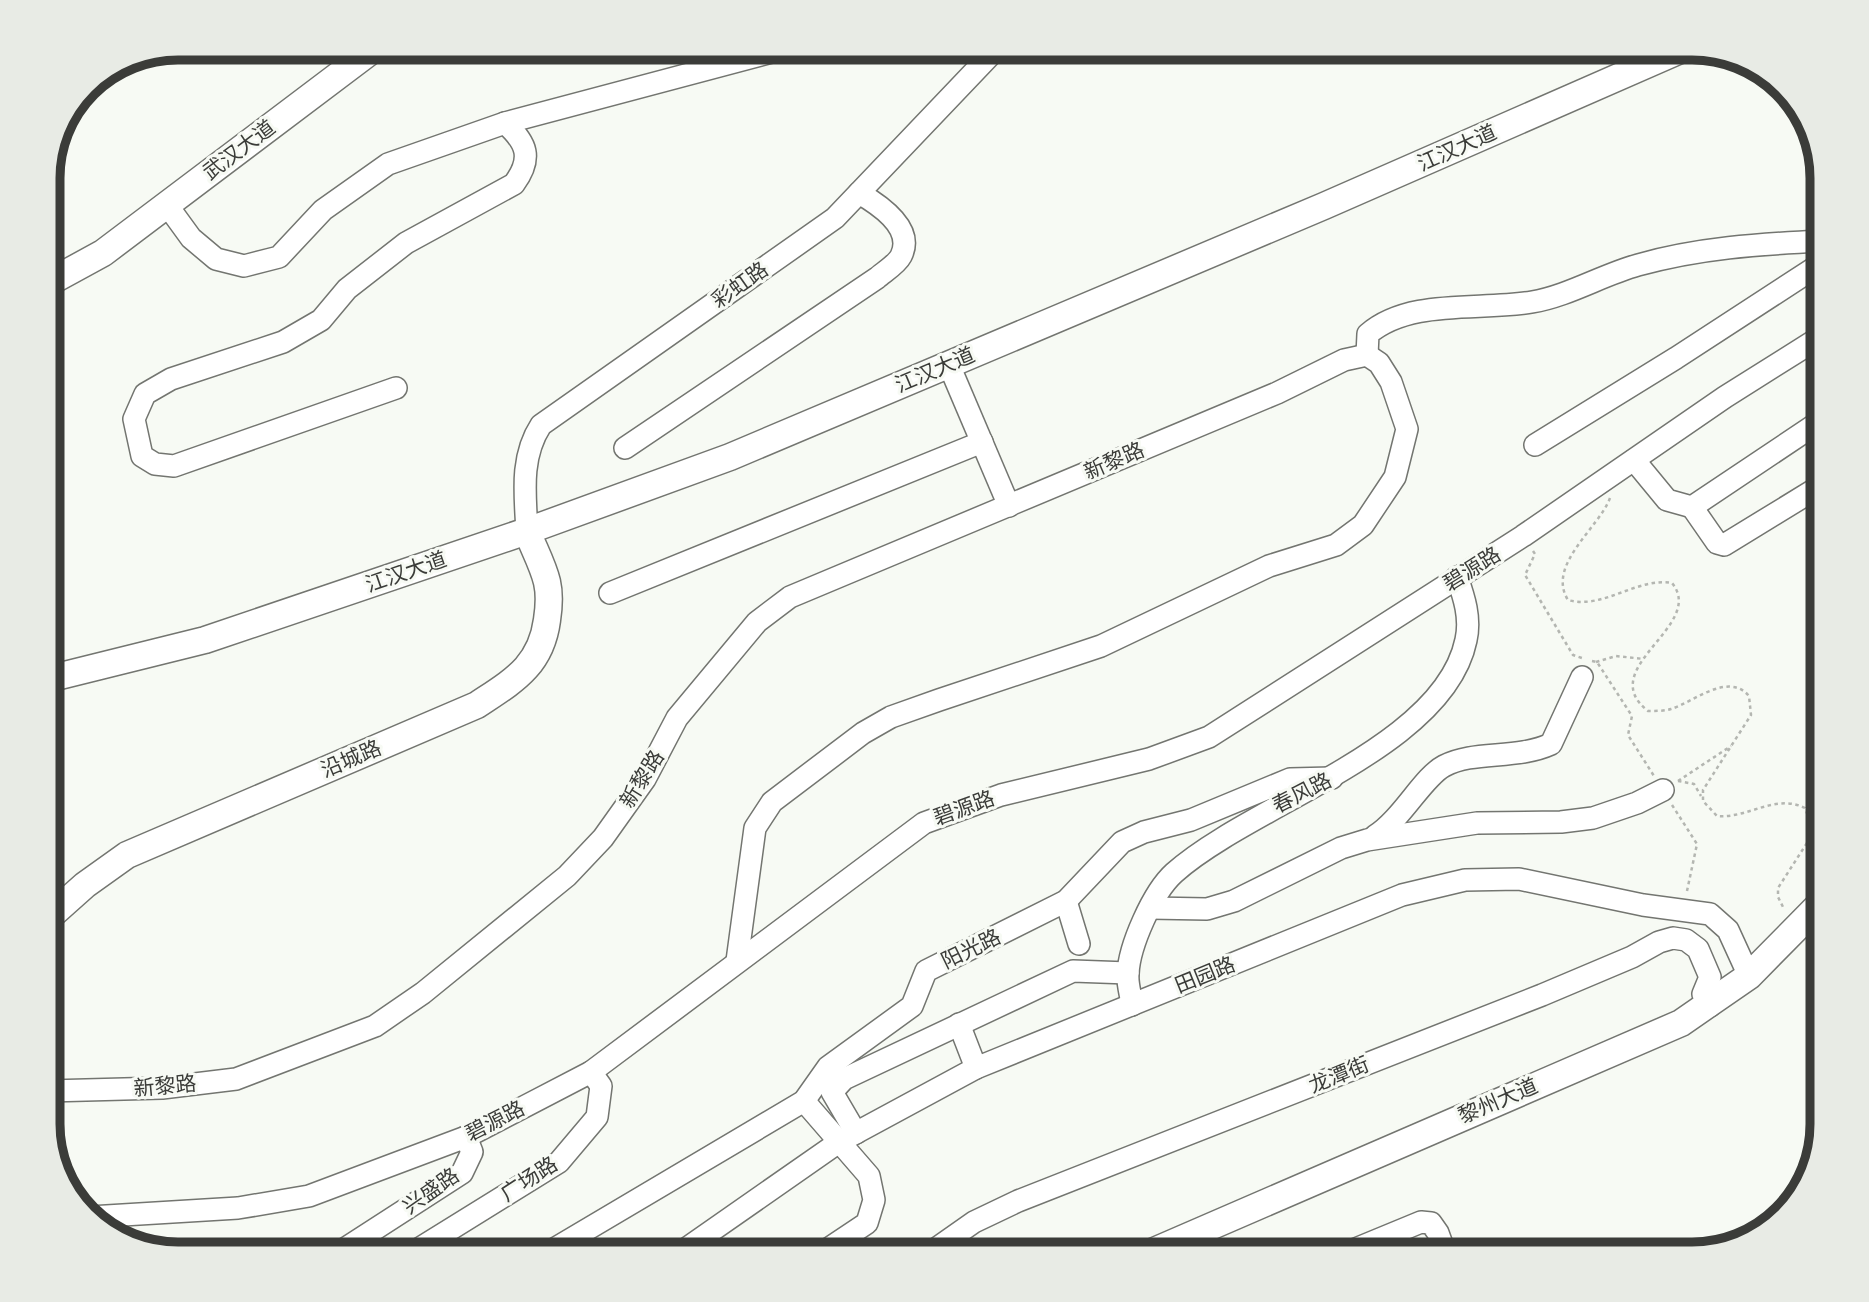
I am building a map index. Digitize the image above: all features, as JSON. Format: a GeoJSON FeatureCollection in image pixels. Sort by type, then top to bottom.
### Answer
{"type":"FeatureCollection","features":[{"type":"Feature","properties":{"kind":"main road","name":"武汉大道"},"geometry":{"type":"LineString","coordinates":[[60,276],[103,253],[359,60]]}},
{"type":"Feature","properties":{"kind":"main road","name":"江汉大道"},"geometry":{"type":"LineString","coordinates":[[60,676],[205,640],[527,531],[730,457],[1657,60]]}},
{"type":"Feature","properties":{"kind":"main road","name":"沿城路"},"geometry":{"type":"LineString","coordinates":[[60,907],[127,855],[477,705],[508,685],[533,662],[544,640],[550,601],[547,582],[527,531]]}},
{"type":"Feature","properties":{"kind":"main road","name":"黎州大道"},"geometry":{"type":"LineString","coordinates":[[1175,1242],[1446,1123],[1644,1041],[1710,1006],[1749,976],[1810,915]]}},
{"type":"Feature","properties":{"kind":"street"},"geometry":{"type":"LineString","coordinates":[[167,205],[191,238],[216,259],[244,266],[279,257],[323,210],[388,164],[505,123],[742,60]]}},
{"type":"Feature","properties":{"kind":"street","name":"彩虹路"},"geometry":{"type":"LineString","coordinates":[[527,531],[525,472],[531,440],[541,425],[835,218],[986,60]]}},
{"type":"Feature","properties":{"kind":"street"},"geometry":{"type":"LineString","coordinates":[[396,388],[174,466],[155,464],[142,456],[136,438],[134,419],[145,394],[171,379],[283,342],[321,320],[347,289],[406,243],[514,184],[524,170],[525,153],[522,139],[505,123]]}},
{"type":"Feature","properties":{"kind":"street"},"geometry":{"type":"LineString","coordinates":[[625,448],[877,278],[901,257],[903,246],[891,215],[859,193]]}},
{"type":"Feature","properties":{"kind":"street"},"geometry":{"type":"LineString","coordinates":[[737,961],[755,828],[772,802],[863,733],[915,709],[1120,639],[1269,566],[1336,545],[1363,525],[1395,477],[1407,429],[1391,382],[1379,363],[1367,355],[1368,334],[1381,323],[1406,315],[1533,302],[1636,265],[1693,251],[1810,242]]}},
{"type":"Feature","properties":{"kind":"street"},"geometry":{"type":"LineString","coordinates":[[1535,445],[1676,358],[1810,270]]}},
{"type":"Feature","properties":{"kind":"street","name":"碧源路"},"geometry":{"type":"LineString","coordinates":[[104,1216],[238,1208],[309,1196],[466,1137],[591,1072],[667,1018],[737,961],[924,823],[1001,795],[1149,759],[1209,737],[1523,536],[1810,344]]}},
{"type":"Feature","properties":{"kind":"street","name":"新黎路"},"geometry":{"type":"LineString","coordinates":[[60,1091],[162,1088],[236,1079],[375,1026],[423,993],[567,876],[603,838],[645,779],[677,718],[757,622],[790,597],[1277,393],[1344,360],[1367,355]]}},
{"type":"Feature","properties":{"kind":"street"},"geometry":{"type":"LineString","coordinates":[[949,365],[1009,506]]}},
{"type":"Feature","properties":{"kind":"street"},"geometry":{"type":"LineString","coordinates":[[1692,507],[1810,428]]}},
{"type":"Feature","properties":{"kind":"street"},"geometry":{"type":"LineString","coordinates":[[610,593],[982,442]]}},
{"type":"Feature","properties":{"kind":"street"},"geometry":{"type":"LineString","coordinates":[[1634,460],[1667,500],[1692,507],[1713,538],[1724,545],[1810,492]]}},
{"type":"Feature","properties":{"kind":"street","name":"春风路"},"geometry":{"type":"LineString","coordinates":[[1132,1005],[1128,973],[1150,908],[1172,874],[1260,814],[1360,761],[1419,715],[1453,676],[1467,639],[1467,609],[1457,577]]}},
{"type":"Feature","properties":{"kind":"street"},"geometry":{"type":"LineString","coordinates":[[1367,841],[1388,828],[1441,767],[1476,759],[1531,753],[1550,744],[1589,669]]}},
{"type":"Feature","properties":{"kind":"street","name":"阳光路"},"geometry":{"type":"LineString","coordinates":[[566,1242],[804,1101],[828,1067],[912,1006],[926,971],[1066,901],[1122,842],[1133,836],[1191,820],[1290,779],[1332,778]]}},
{"type":"Feature","properties":{"kind":"street"},"geometry":{"type":"LineString","coordinates":[[1150,908],[1207,909],[1234,901],[1341,848],[1367,841],[1477,822],[1561,822],[1593,818],[1626,808],[1670,785]]}},
{"type":"Feature","properties":{"kind":"street","name":"田园路"},"geometry":{"type":"LineString","coordinates":[[696,1242],[848,1137],[976,1068],[1402,895],[1435,885],[1465,880],[1518,879],[1643,905],[1710,914],[1728,930],[1749,976]]}},
{"type":"Feature","properties":{"kind":"street"},"geometry":{"type":"LineString","coordinates":[[1066,901],[1079,944]]}},
{"type":"Feature","properties":{"kind":"street","name":"龙潭街"},"geometry":{"type":"LineString","coordinates":[[946,1242],[974,1222],[1018,1201],[1542,995],[1632,957],[1659,942],[1673,938],[1686,940],[1698,949],[1710,977],[1703,994],[1710,1006]]}},
{"type":"Feature","properties":{"kind":"street"},"geometry":{"type":"LineString","coordinates":[[838,1242],[867,1223],[874,1200],[869,1176],[848,1137],[832,1092],[844,1079],[1073,971],[1128,973]]}},
{"type":"Feature","properties":{"kind":"street"},"geometry":{"type":"LineString","coordinates":[[958,1024],[976,1068]]}},
{"type":"Feature","properties":{"kind":"street","name":"广场路"},"geometry":{"type":"LineString","coordinates":[[430,1242],[559,1162],[597,1117],[601,1086],[591,1072]]}},
{"type":"Feature","properties":{"kind":"street"},"geometry":{"type":"LineString","coordinates":[[804,1101],[848,1137]]}},
{"type":"Feature","properties":{"kind":"street","name":"兴盛路"},"geometry":{"type":"LineString","coordinates":[[355,1242],[462,1173],[472,1152],[466,1137]]}},
{"type":"Feature","properties":{"kind":"street"},"geometry":{"type":"LineString","coordinates":[[1373,1242],[1421,1222],[1430,1223],[1441,1242]]}},
{"type":"Feature","properties":{"kind":"path"},"geometry":{"type":"LineString","coordinates":[[1609,477],[1612,492],[1609,502],[1568,562],[1562,579],[1563,593],[1568,600],[1586,603],[1659,581],[1672,583],[1678,589],[1676,615],[1644,660],[1631,687],[1634,696],[1648,711],[1670,710],[1717,688],[1731,687],[1745,691],[1751,705],[1751,715],[1703,790],[1703,801]]}},
{"type":"Feature","properties":{"kind":"path"},"geometry":{"type":"LineString","coordinates":[[1523,536],[1535,554],[1525,575],[1573,655],[1632,716],[1628,735],[1670,785],[1698,844],[1683,909]]}},
{"type":"Feature","properties":{"kind":"path"},"geometry":{"type":"LineString","coordinates":[[1589,669],[1616,656],[1644,660]]}},
{"type":"Feature","properties":{"kind":"path"},"geometry":{"type":"LineString","coordinates":[[1670,785],[1733,745]]}},
{"type":"Feature","properties":{"kind":"path"},"geometry":{"type":"LineString","coordinates":[[1670,785],[1695,784],[1703,801],[1717,816],[1731,818],[1784,802],[1805,807],[1810,815]]}},
{"type":"Feature","properties":{"kind":"path"},"geometry":{"type":"LineString","coordinates":[[1796,931],[1777,897],[1778,888],[1810,840]]}}]}
